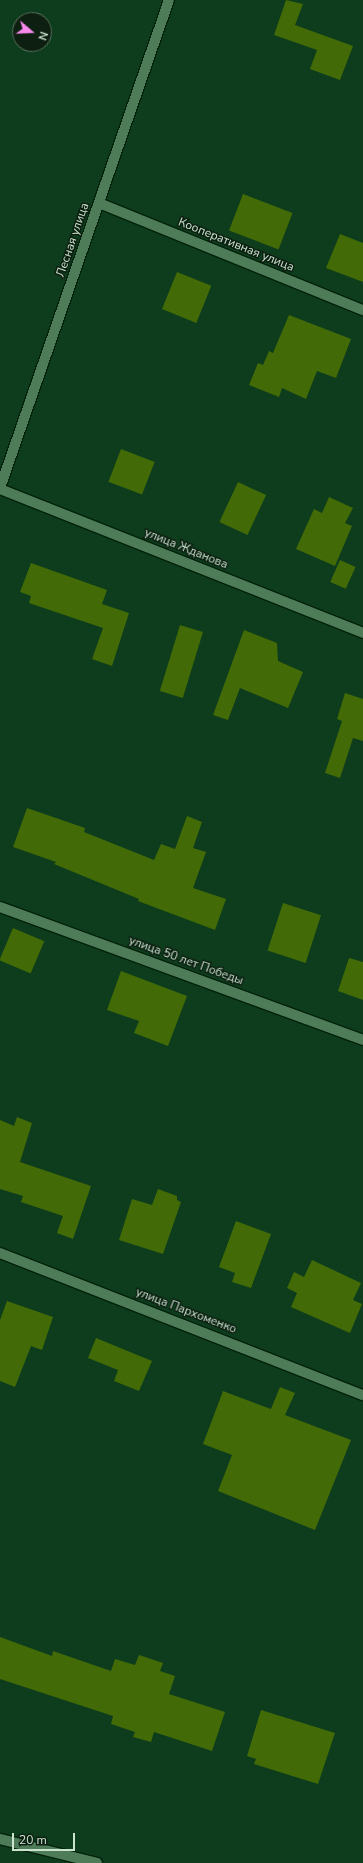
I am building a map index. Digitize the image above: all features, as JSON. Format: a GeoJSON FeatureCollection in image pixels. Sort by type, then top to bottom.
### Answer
{"type":"FeatureCollection","features":[{"type":"Feature","properties":{"kind":"street","name":"Лесная улица"},"geometry":{"type":"LineString","coordinates":[[0,489],[169,0]]}},
{"type":"Feature","properties":{"kind":"street","name":"Кооперативная улица"},"geometry":{"type":"LineString","coordinates":[[99,204],[363,310]]}},
{"type":"Feature","properties":{"kind":"street","name":"улица Жданова"},"geometry":{"type":"LineString","coordinates":[[0,489],[363,633]]}},
{"type":"Feature","properties":{"kind":"street","name":"улица 50 лет Победы"},"geometry":{"type":"LineString","coordinates":[[0,907],[363,1040]]}},
{"type":"Feature","properties":{"kind":"street","name":"улица Пархоменко"},"geometry":{"type":"LineString","coordinates":[[0,1253],[363,1395]]}},
{"type":"Feature","properties":{"kind":"street"},"geometry":{"type":"LineString","coordinates":[[0,1839],[97,1863]]}},
{"type":"Feature","properties":{"kind":"building"},"geometry":{"type":"Polygon","coordinates":[[[286,0],[303,4],[295,25],[353,46],[340,80],[310,69],[317,50],[274,35],[286,0]]]}},
{"type":"Feature","properties":{"kind":"building"},"geometry":{"type":"Polygon","coordinates":[[[243,194],[292,213],[279,249],[229,230],[243,194]]]}},
{"type":"Feature","properties":{"kind":"building"},"geometry":{"type":"Polygon","coordinates":[[[340,234],[363,243],[363,282],[326,268],[340,234]]]}},
{"type":"Feature","properties":{"kind":"building"},"geometry":{"type":"Polygon","coordinates":[[[177,272],[211,286],[196,323],[162,309],[177,272]]]}},
{"type":"Feature","properties":{"kind":"building"},"geometry":{"type":"Polygon","coordinates":[[[289,315],[351,339],[336,378],[317,371],[306,399],[282,388],[279,397],[249,385],[258,363],[263,365],[269,351],[273,353],[289,315]]]}},
{"type":"Feature","properties":{"kind":"building"},"geometry":{"type":"Polygon","coordinates":[[[121,449],[155,462],[142,495],[108,482],[121,449]]]}},
{"type":"Feature","properties":{"kind":"building"},"geometry":{"type":"Polygon","coordinates":[[[238,482],[266,495],[248,535],[219,522],[238,482]]]}},
{"type":"Feature","properties":{"kind":"building"},"geometry":{"type":"Polygon","coordinates":[[[329,497],[353,508],[345,523],[352,526],[335,566],[296,549],[314,509],[322,513],[329,497]]]}},
{"type":"Feature","properties":{"kind":"building"},"geometry":{"type":"Polygon","coordinates":[[[340,560],[356,567],[346,589],[330,582],[340,560]]]}},
{"type":"Feature","properties":{"kind":"building"},"geometry":{"type":"Polygon","coordinates":[[[31,563],[107,590],[102,604],[129,613],[112,666],[92,659],[103,628],[29,603],[31,596],[20,592],[31,563]]]}},
{"type":"Feature","properties":{"kind":"building"},"geometry":{"type":"Polygon","coordinates":[[[180,625],[203,632],[183,698],[160,691],[180,625]]]}},
{"type":"Feature","properties":{"kind":"building"},"geometry":{"type":"Polygon","coordinates":[[[244,630],[277,643],[278,661],[303,672],[288,708],[240,688],[228,720],[213,715],[244,630]]]}},
{"type":"Feature","properties":{"kind":"building"},"geometry":{"type":"Polygon","coordinates":[[[345,693],[363,699],[363,741],[353,738],[340,778],[325,773],[342,721],[337,719],[345,693]]]}},
{"type":"Feature","properties":{"kind":"building"},"geometry":{"type":"Polygon","coordinates":[[[27,808],[85,828],[84,832],[154,860],[161,844],[175,849],[187,816],[202,822],[193,848],[206,852],[193,888],[226,899],[215,930],[138,901],[139,899],[54,864],[56,862],[13,847],[27,808]]]}},
{"type":"Feature","properties":{"kind":"building"},"geometry":{"type":"Polygon","coordinates":[[[283,903],[321,915],[306,963],[268,951],[283,903]]]}},
{"type":"Feature","properties":{"kind":"building"},"geometry":{"type":"Polygon","coordinates":[[[13,928],[44,941],[31,974],[0,961],[13,928]]]}},
{"type":"Feature","properties":{"kind":"building"},"geometry":{"type":"Polygon","coordinates":[[[349,958],[363,962],[363,1000],[338,991],[349,958]]]}},
{"type":"Feature","properties":{"kind":"building"},"geometry":{"type":"Polygon","coordinates":[[[121,971],[187,996],[168,1046],[134,1033],[139,1021],[107,1010],[121,971]]]}},
{"type":"Feature","properties":{"kind":"building"},"geometry":{"type":"Polygon","coordinates":[[[17,1117],[32,1123],[20,1162],[91,1186],[73,1239],[57,1233],[63,1216],[21,1202],[23,1196],[0,1189],[0,1120],[14,1126],[17,1117]]]}},
{"type":"Feature","properties":{"kind":"building"},"geometry":{"type":"Polygon","coordinates":[[[158,1189],[177,1196],[177,1200],[181,1202],[163,1254],[119,1240],[132,1199],[152,1205],[158,1189]]]}},
{"type":"Feature","properties":{"kind":"building"},"geometry":{"type":"Polygon","coordinates":[[[236,1221],[271,1234],[251,1288],[232,1282],[235,1273],[219,1267],[236,1221]]]}},
{"type":"Feature","properties":{"kind":"building"},"geometry":{"type":"Polygon","coordinates":[[[312,1260],[361,1283],[353,1300],[362,1304],[350,1333],[291,1307],[297,1293],[287,1288],[294,1272],[304,1277],[312,1260]]]}},
{"type":"Feature","properties":{"kind":"building"},"geometry":{"type":"Polygon","coordinates":[[[7,1301],[53,1317],[42,1350],[31,1346],[15,1387],[0,1381],[0,1320],[7,1301]]]}},
{"type":"Feature","properties":{"kind":"building"},"geometry":{"type":"Polygon","coordinates":[[[96,1338],[152,1361],[139,1391],[114,1381],[118,1370],[88,1358],[96,1338]]]}},
{"type":"Feature","properties":{"kind":"building"},"geometry":{"type":"Polygon","coordinates":[[[280,1387],[295,1393],[285,1415],[351,1440],[315,1530],[218,1491],[232,1455],[203,1444],[223,1391],[271,1409],[280,1387]]]}},
{"type":"Feature","properties":{"kind":"building"},"geometry":{"type":"Polygon","coordinates":[[[0,1637],[52,1656],[53,1651],[111,1671],[115,1659],[135,1665],[139,1655],[163,1663],[160,1671],[175,1676],[169,1694],[225,1712],[212,1751],[154,1732],[151,1742],[133,1737],[135,1732],[111,1724],[113,1716],[0,1679],[0,1637]]]}},
{"type":"Feature","properties":{"kind":"building"},"geometry":{"type":"Polygon","coordinates":[[[261,1710],[335,1733],[318,1784],[254,1764],[256,1759],[247,1756],[261,1710]]]}}]}
